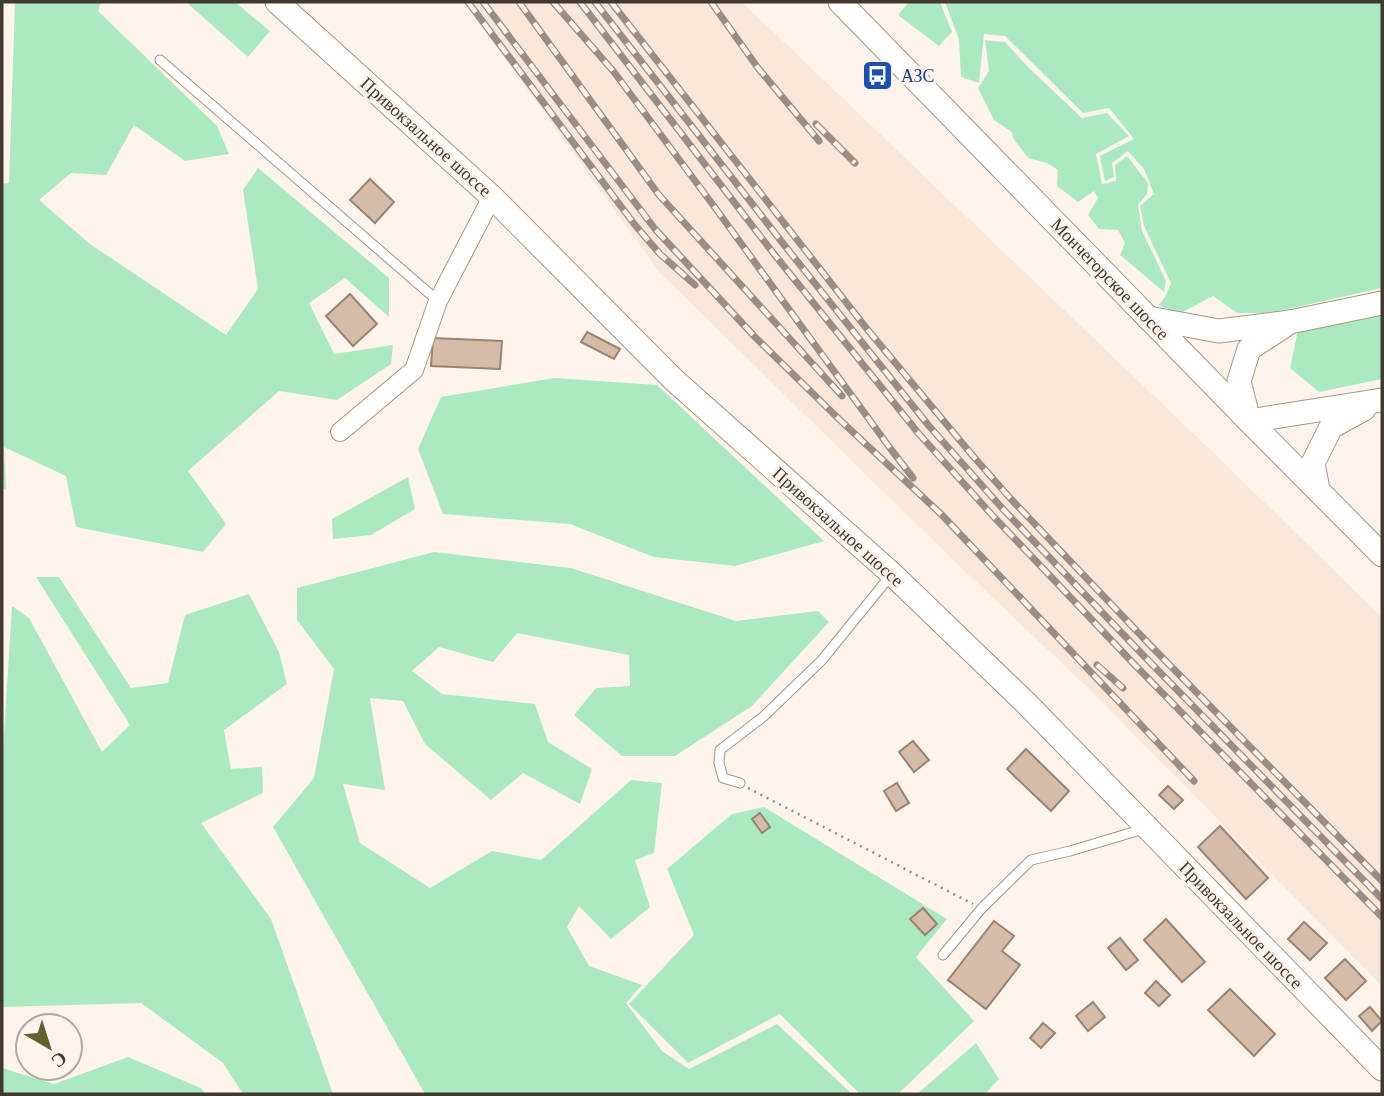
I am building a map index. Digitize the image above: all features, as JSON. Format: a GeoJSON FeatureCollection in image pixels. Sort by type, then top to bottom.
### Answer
{"type":"FeatureCollection","features":[{"type":"Feature","properties":{"kind":"street","name":"Привокзальное шоссе"},"geometry":{"type":"LineString","coordinates":[[277,2],[492,197],[674,380],[892,574],[1028,705],[1382,1069]]}},
{"type":"Feature","properties":{"kind":"street","name":"Мончегорское шоссе"},"geometry":{"type":"LineString","coordinates":[[840,2],[1382,555]]}},
{"type":"Feature","properties":{"kind":"street"},"geometry":{"type":"LineString","coordinates":[[340,432],[414,370],[438,301],[492,197]]}},
{"type":"Feature","properties":{"kind":"street"},"geometry":{"type":"LineString","coordinates":[[1148,318],[1219,331],[1290,322],[1382,303]]}},
{"type":"Feature","properties":{"kind":"street"},"geometry":{"type":"LineString","coordinates":[[1290,322],[1249,349],[1239,381],[1249,421],[1381,400]]}},
{"type":"Feature","properties":{"kind":"street"},"geometry":{"type":"LineString","coordinates":[[1318,489],[1312,463],[1331,427],[1381,400]]}},
{"type":"Feature","properties":{"kind":"lane"},"geometry":{"type":"LineString","coordinates":[[160,60],[438,301]]}},
{"type":"Feature","properties":{"kind":"lane"},"geometry":{"type":"LineString","coordinates":[[740,783],[723,778],[719,763],[720,750],[765,716],[822,660],[892,574]]}},
{"type":"Feature","properties":{"kind":"lane"},"geometry":{"type":"LineString","coordinates":[[943,955],[982,908],[1031,860],[1147,828]]}},
{"type":"Feature","properties":{"kind":"path"},"geometry":{"type":"LineString","coordinates":[[740,783],[982,908]]}},
{"type":"Feature","properties":{"kind":"shaded area"},"geometry":{"type":"Polygon","coordinates":[[[464,2],[742,2],[1382,617],[1382,986],[1090,690],[660,273],[464,2]]]}},
{"type":"Feature","properties":{"kind":"green space"},"geometry":{"type":"Polygon","coordinates":[[[15,2],[101,2],[98,11],[217,126],[229,154],[185,161],[134,125],[106,175],[71,173],[39,200],[90,244],[226,335],[258,289],[243,190],[258,168],[389,278],[389,317],[345,278],[309,303],[334,354],[393,345],[391,364],[337,400],[279,391],[188,471],[226,524],[203,552],[76,527],[66,476],[4,447],[6,489],[2,488],[2,184],[9,183],[15,2]]]}},
{"type":"Feature","properties":{"kind":"green space"},"geometry":{"type":"Polygon","coordinates":[[[186,2],[235,2],[270,31],[248,57],[186,2]]]}},
{"type":"Feature","properties":{"kind":"green space"},"geometry":{"type":"Polygon","coordinates":[[[909,2],[940,2],[952,32],[939,46],[898,15],[909,2]]]}},
{"type":"Feature","properties":{"kind":"green space"},"geometry":{"type":"Polygon","coordinates":[[[945,2],[1382,2],[1382,288],[1270,313],[1237,313],[1213,296],[1179,314],[1159,305],[1171,283],[1144,226],[1140,206],[1154,194],[1144,169],[1128,151],[1112,163],[1114,177],[1105,181],[1100,156],[1134,139],[1109,108],[1083,113],[1005,36],[984,34],[979,83],[961,77],[959,40],[945,2]]]}},
{"type":"Feature","properties":{"kind":"green space"},"geometry":{"type":"Polygon","coordinates":[[[985,40],[1005,42],[1082,118],[1107,113],[1129,136],[1096,154],[1102,184],[1116,181],[1115,165],[1127,156],[1148,183],[1147,194],[1138,205],[1142,231],[1166,281],[1164,292],[1120,255],[1125,243],[1118,230],[1099,229],[1088,215],[1098,198],[1094,191],[1078,202],[1057,186],[1058,170],[1047,163],[1028,158],[1013,138],[1012,132],[994,120],[978,88],[989,71],[985,40]]]}},
{"type":"Feature","properties":{"kind":"green space"},"geometry":{"type":"Polygon","coordinates":[[[1382,314],[1382,379],[1319,392],[1290,368],[1298,330],[1382,314]]]}},
{"type":"Feature","properties":{"kind":"green space"},"geometry":{"type":"Polygon","coordinates":[[[554,378],[657,385],[824,541],[735,566],[654,557],[570,524],[443,514],[418,449],[441,397],[554,378]]]}},
{"type":"Feature","properties":{"kind":"green space"},"geometry":{"type":"Polygon","coordinates":[[[408,477],[415,509],[371,535],[333,539],[332,519],[408,477]]]}},
{"type":"Feature","properties":{"kind":"green space"},"geometry":{"type":"Polygon","coordinates":[[[434,552],[571,568],[736,621],[818,611],[829,622],[752,706],[675,756],[622,756],[574,715],[596,688],[630,686],[629,655],[517,633],[493,662],[439,647],[412,671],[442,694],[535,704],[548,742],[592,769],[580,804],[523,773],[491,800],[425,744],[403,701],[370,698],[385,790],[343,784],[360,843],[430,888],[492,851],[541,860],[631,780],[662,783],[654,853],[635,860],[650,907],[611,939],[579,906],[567,927],[589,966],[642,985],[626,1003],[662,1051],[689,1069],[777,1024],[852,1094],[425,1094],[273,827],[314,778],[334,669],[297,620],[297,588],[434,552]]]}},
{"type":"Feature","properties":{"kind":"green space"},"geometry":{"type":"Polygon","coordinates":[[[36,577],[59,577],[131,688],[168,683],[185,615],[249,594],[279,652],[287,684],[224,730],[231,769],[262,767],[263,793],[201,823],[271,919],[333,1094],[243,1094],[223,1063],[141,1003],[2,1007],[2,767],[12,606],[29,618],[102,752],[130,725],[36,577]]]}},
{"type":"Feature","properties":{"kind":"green space"},"geometry":{"type":"Polygon","coordinates":[[[764,807],[947,919],[916,957],[974,1021],[898,1094],[860,1094],[780,1014],[688,1063],[629,1004],[694,935],[667,869],[732,814],[764,807]]]}},
{"type":"Feature","properties":{"kind":"green space"},"geometry":{"type":"Polygon","coordinates":[[[976,1043],[999,1079],[985,1094],[917,1094],[976,1043]]]}},
{"type":"Feature","properties":{"kind":"green space"},"geometry":{"type":"Polygon","coordinates":[[[128,1057],[201,1088],[205,1094],[2,1094],[2,1068],[14,1072],[14,1082],[84,1082],[84,1073],[128,1057]]]}},
{"type":"Feature","properties":{"kind":"building"},"geometry":{"type":"Polygon","coordinates":[[[370,179],[394,202],[375,223],[350,200],[370,179]]]}},
{"type":"Feature","properties":{"kind":"building"},"geometry":{"type":"Polygon","coordinates":[[[350,294],[377,324],[353,346],[326,316],[350,294]]]}},
{"type":"Feature","properties":{"kind":"building"},"geometry":{"type":"Polygon","coordinates":[[[587,332],[620,349],[614,359],[581,342],[587,332]]]}},
{"type":"Feature","properties":{"kind":"building"},"geometry":{"type":"Polygon","coordinates":[[[433,338],[502,341],[500,369],[431,366],[433,338]]]}},
{"type":"Feature","properties":{"kind":"building"},"geometry":{"type":"Polygon","coordinates":[[[913,741],[929,760],[914,772],[899,752],[913,741]]]}},
{"type":"Feature","properties":{"kind":"building"},"geometry":{"type":"Polygon","coordinates":[[[1026,749],[1069,791],[1051,811],[1007,769],[1026,749]]]}},
{"type":"Feature","properties":{"kind":"building"},"geometry":{"type":"Polygon","coordinates":[[[897,783],[909,803],[896,811],[884,791],[897,783]]]}},
{"type":"Feature","properties":{"kind":"building"},"geometry":{"type":"Polygon","coordinates":[[[1168,786],[1183,800],[1174,809],[1159,795],[1168,786]]]}},
{"type":"Feature","properties":{"kind":"building"},"geometry":{"type":"Polygon","coordinates":[[[760,813],[770,827],[762,833],[752,819],[760,813]]]}},
{"type":"Feature","properties":{"kind":"building"},"geometry":{"type":"Polygon","coordinates":[[[1220,826],[1268,878],[1246,899],[1198,847],[1220,826]]]}},
{"type":"Feature","properties":{"kind":"building"},"geometry":{"type":"Polygon","coordinates":[[[923,908],[937,924],[925,935],[910,919],[923,908]]]}},
{"type":"Feature","properties":{"kind":"building"},"geometry":{"type":"Polygon","coordinates":[[[1166,919],[1205,962],[1182,982],[1144,940],[1166,919]]]}},
{"type":"Feature","properties":{"kind":"building"},"geometry":{"type":"Polygon","coordinates":[[[994,921],[1014,936],[1002,951],[1020,965],[986,1009],[948,980],[994,921]]]}},
{"type":"Feature","properties":{"kind":"building"},"geometry":{"type":"Polygon","coordinates":[[[1304,922],[1327,943],[1310,960],[1288,939],[1304,922]]]}},
{"type":"Feature","properties":{"kind":"building"},"geometry":{"type":"Polygon","coordinates":[[[1120,938],[1138,960],[1126,970],[1108,948],[1120,938]]]}},
{"type":"Feature","properties":{"kind":"building"},"geometry":{"type":"Polygon","coordinates":[[[1345,959],[1366,981],[1346,1000],[1325,978],[1345,959]]]}},
{"type":"Feature","properties":{"kind":"building"},"geometry":{"type":"Polygon","coordinates":[[[1156,981],[1170,995],[1159,1006],[1145,993],[1156,981]]]}},
{"type":"Feature","properties":{"kind":"building"},"geometry":{"type":"Polygon","coordinates":[[[1230,989],[1275,1034],[1254,1056],[1208,1010],[1230,989]]]}},
{"type":"Feature","properties":{"kind":"building"},"geometry":{"type":"Polygon","coordinates":[[[1093,1002],[1105,1017],[1088,1031],[1076,1016],[1093,1002]]]}},
{"type":"Feature","properties":{"kind":"building"},"geometry":{"type":"Polygon","coordinates":[[[1370,1007],[1382,1021],[1372,1031],[1359,1016],[1370,1007]]]}},
{"type":"Feature","properties":{"kind":"building"},"geometry":{"type":"Polygon","coordinates":[[[1043,1023],[1055,1033],[1041,1048],[1030,1038],[1043,1023]]]}},
{"type":"Feature","properties":{"kind":"railway"},"geometry":{"type":"LineString","coordinates":[[468,2],[635,225],[660,254],[695,285]]}},
{"type":"Feature","properties":{"kind":"railway"},"geometry":{"type":"LineString","coordinates":[[483,2],[655,229],[755,337],[941,514],[1194,781]]}},
{"type":"Feature","properties":{"kind":"railway"},"geometry":{"type":"LineString","coordinates":[[519,2],[659,195],[842,396]]}},
{"type":"Feature","properties":{"kind":"railway"},"geometry":{"type":"LineString","coordinates":[[553,2],[614,72],[913,478]]}},
{"type":"Feature","properties":{"kind":"railway"},"geometry":{"type":"LineString","coordinates":[[580,2],[774,254],[919,434],[1133,663],[1382,917]]}},
{"type":"Feature","properties":{"kind":"railway"},"geometry":{"type":"LineString","coordinates":[[595,2],[929,426],[1002,508],[1382,899]]}},
{"type":"Feature","properties":{"kind":"railway"},"geometry":{"type":"LineString","coordinates":[[611,2],[867,329],[973,456],[1151,646],[1382,881]]}},
{"type":"Feature","properties":{"kind":"railway"},"geometry":{"type":"LineString","coordinates":[[711,2],[758,68],[819,141]]}},
{"type":"Feature","properties":{"kind":"railway"},"geometry":{"type":"LineString","coordinates":[[816,124],[855,163]]}},
{"type":"Feature","properties":{"kind":"railway"},"geometry":{"type":"LineString","coordinates":[[1097,665],[1123,688]]}},
{"type":"Feature","properties":{"kind":"place","name":"АЗС"},"geometry":{"type":"Point","coordinates":[878,76]}}]}
